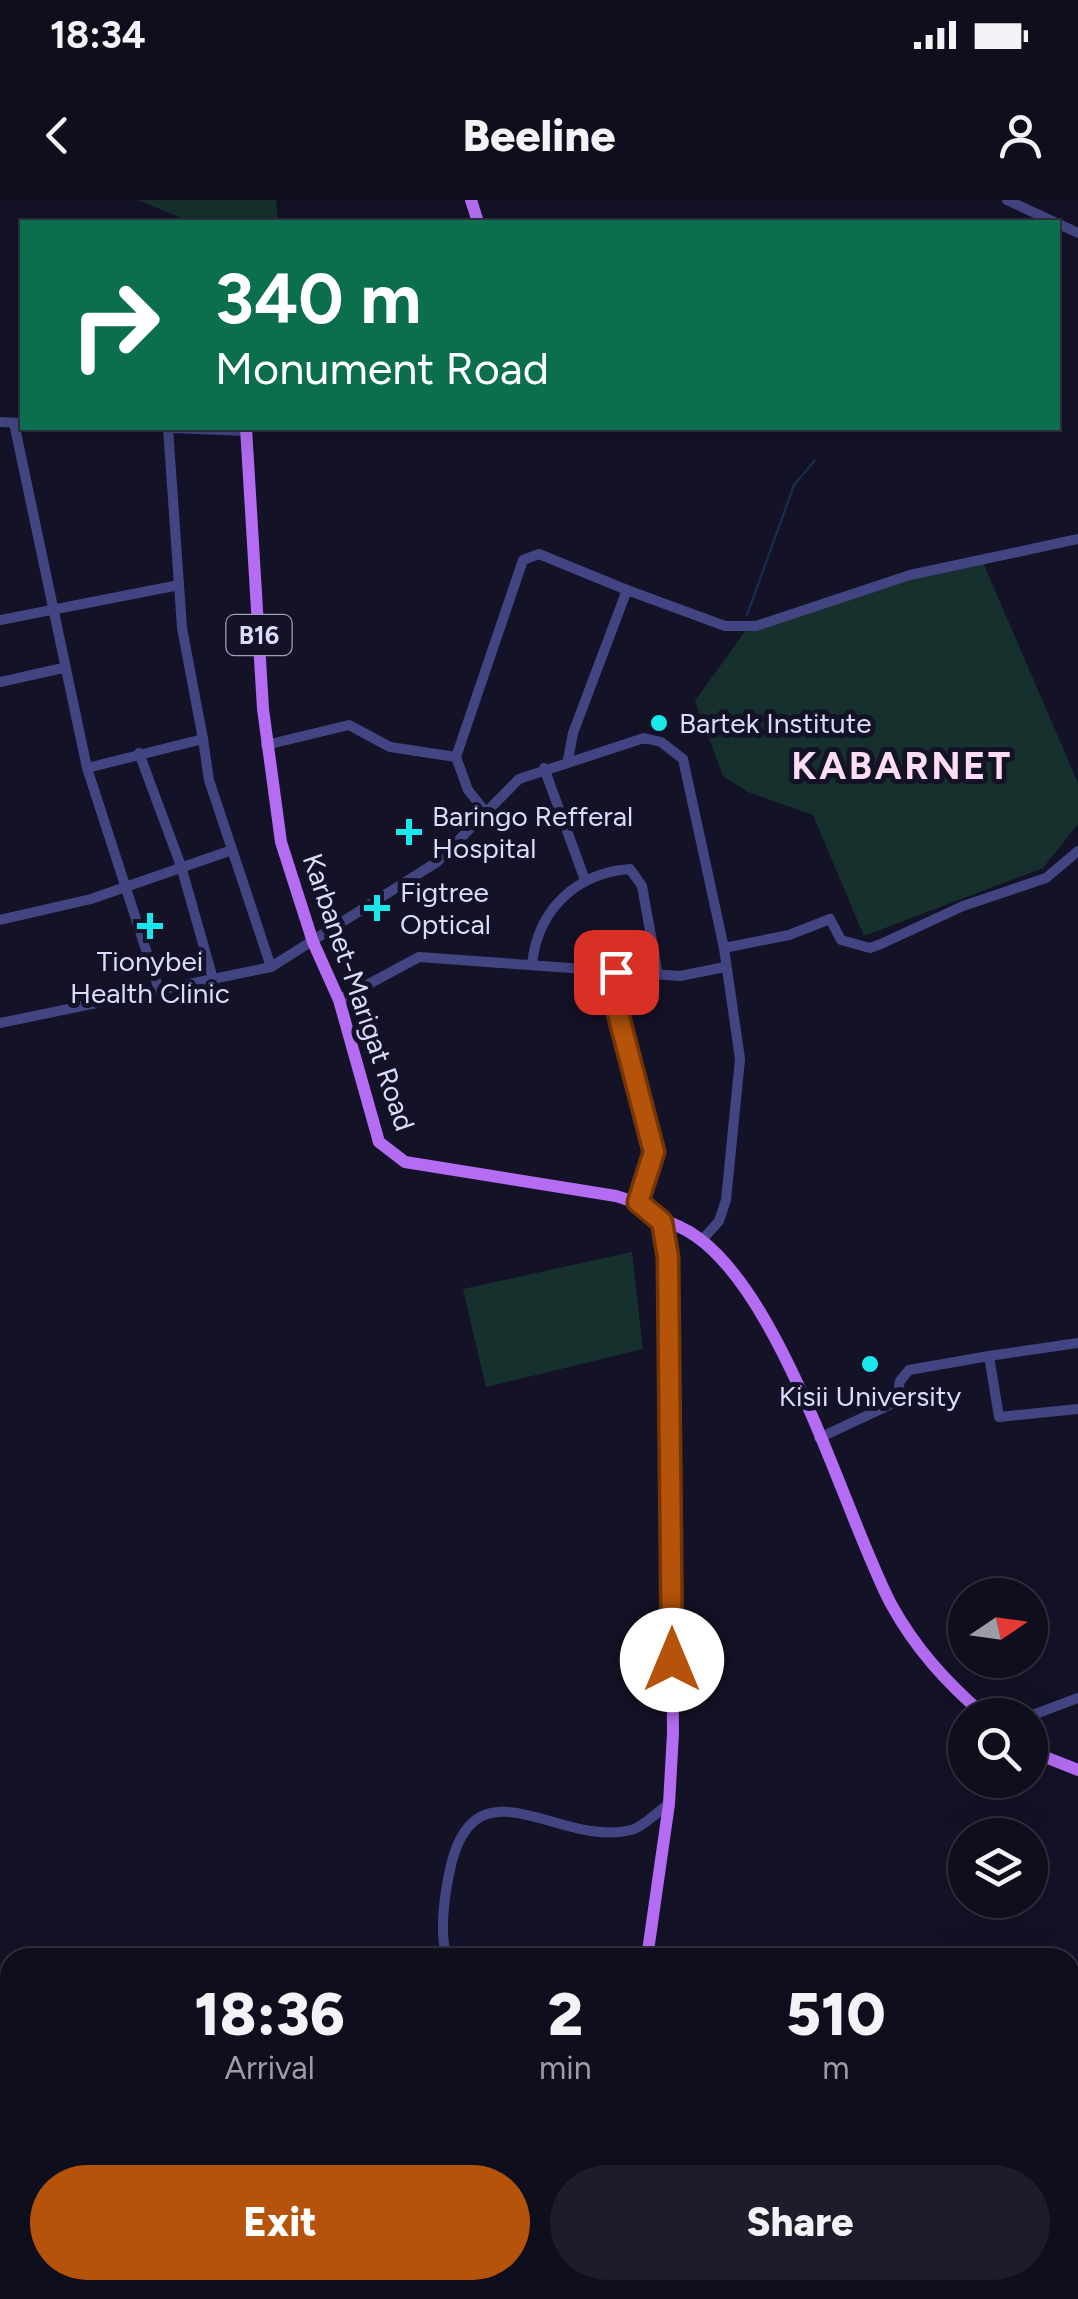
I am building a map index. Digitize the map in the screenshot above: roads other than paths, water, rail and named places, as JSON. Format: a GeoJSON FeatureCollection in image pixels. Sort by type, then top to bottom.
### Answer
{"type":"FeatureCollection","features":[{"type":"Feature","properties":{"kind":"main road","name":"B16"},"geometry":{"type":"LineString","coordinates":[[245,430],[266,746]]}},
{"type":"Feature","properties":{"kind":"main road","name":"Karbanet-Marigat Road"},"geometry":{"type":"LineString","coordinates":[[266,746],[281,842],[313,942],[339,1000],[379,1142],[404,1162],[638,1202]]}},
{"type":"Feature","properties":{"kind":"main road"},"geometry":{"type":"LineString","coordinates":[[638,1202],[662,1222],[681,1225],[704,1239],[746,1290],[779,1341],[874,1570],[912,1640],[933,1667],[966,1698]]}},
{"type":"Feature","properties":{"kind":"main road"},"geometry":{"type":"LineString","coordinates":[[648,1948],[669,1804],[672,1444],[668,1257],[662,1222]]}},
{"type":"Feature","properties":{"kind":"main road"},"geometry":{"type":"LineString","coordinates":[[1048,1759],[1078,1770]]}},
{"type":"Feature","properties":{"kind":"street"},"geometry":{"type":"LineString","coordinates":[[1007,200],[1050,220]]}},
{"type":"Feature","properties":{"kind":"street"},"geometry":{"type":"LineString","coordinates":[[0,422],[18,423],[63,668],[86,768],[159,990]]}},
{"type":"Feature","properties":{"kind":"street"},"geometry":{"type":"LineString","coordinates":[[170,430],[178,585],[209,780],[270,968]]}},
{"type":"Feature","properties":{"kind":"street"},"geometry":{"type":"LineString","coordinates":[[484,810],[468,790],[456,758],[523,560],[539,554],[725,626],[756,626],[800,615],[910,575],[1078,540]]}},
{"type":"Feature","properties":{"kind":"street"},"geometry":{"type":"LineString","coordinates":[[0,620],[178,585]]}},
{"type":"Feature","properties":{"kind":"street"},"geometry":{"type":"LineString","coordinates":[[568,760],[573,733],[627,590]]}},
{"type":"Feature","properties":{"kind":"street"},"geometry":{"type":"LineString","coordinates":[[0,682],[63,668]]}},
{"type":"Feature","properties":{"kind":"street"},"geometry":{"type":"LineString","coordinates":[[266,746],[349,725],[390,746],[456,758]]}},
{"type":"Feature","properties":{"kind":"street"},"geometry":{"type":"LineString","coordinates":[[0,1023],[270,968],[437,862],[506,787],[568,760],[644,738],[661,742],[683,759],[724,948],[740,1058],[736,1129],[723,1211],[704,1239]]}},
{"type":"Feature","properties":{"kind":"street"},"geometry":{"type":"LineString","coordinates":[[86,768],[202,739]]}},
{"type":"Feature","properties":{"kind":"street"},"geometry":{"type":"LineString","coordinates":[[139,753],[181,866],[213,979]]}},
{"type":"Feature","properties":{"kind":"street"},"geometry":{"type":"LineString","coordinates":[[544,768],[585,880]]}},
{"type":"Feature","properties":{"kind":"street"},"geometry":{"type":"LineString","coordinates":[[0,920],[126,887],[232,850]]}},
{"type":"Feature","properties":{"kind":"street"},"geometry":{"type":"LineString","coordinates":[[724,948],[780,938],[830,919],[842,940],[870,948],[963,906],[1046,878],[1078,850]]}},
{"type":"Feature","properties":{"kind":"street"},"geometry":{"type":"LineString","coordinates":[[532,965],[534,943],[549,911],[585,880],[623,869],[634,873],[642,886],[658,975]]}},
{"type":"Feature","properties":{"kind":"street"},"geometry":{"type":"LineString","coordinates":[[339,1000],[419,957],[680,976],[726,967]]}},
{"type":"Feature","properties":{"kind":"street"},"geometry":{"type":"LineString","coordinates":[[616,972],[610,982],[654,1152],[638,1202]]}},
{"type":"Feature","properties":{"kind":"street"},"geometry":{"type":"LineString","coordinates":[[819,1438],[896,1402],[900,1381],[908,1370],[1078,1343]]}},
{"type":"Feature","properties":{"kind":"street"},"geometry":{"type":"LineString","coordinates":[[989,1356],[999,1418],[1078,1409]]}},
{"type":"Feature","properties":{"kind":"street"},"geometry":{"type":"LineString","coordinates":[[1048,1709],[1078,1698]]}},
{"type":"Feature","properties":{"kind":"street"},"geometry":{"type":"LineString","coordinates":[[446,1948],[444,1897],[454,1846],[474,1818],[498,1810],[577,1828],[632,1830],[669,1804]]}},
{"type":"Feature","properties":{"kind":"waterway"},"geometry":{"type":"LineString","coordinates":[[747,615],[794,485],[815,460]]}},
{"type":"Feature","properties":{"kind":"place","name":"Bartek Institute"},"geometry":{"type":"Point","coordinates":[659,723]}},
{"type":"Feature","properties":{"kind":"place","name":"Baringo Refferal Hospital"},"geometry":{"type":"Point","coordinates":[409,832]}},
{"type":"Feature","properties":{"kind":"place","name":"Figtree Optical"},"geometry":{"type":"Point","coordinates":[377,908]}},
{"type":"Feature","properties":{"kind":"place","name":"Tionybei Health Clinic"},"geometry":{"type":"Point","coordinates":[150,926]}},
{"type":"Feature","properties":{"kind":"place","name":"Kisii University"},"geometry":{"type":"Point","coordinates":[870,1364]}},
{"type":"Feature","properties":{"kind":"district","name":"KABARNET"},"geometry":{"type":"Point","coordinates":[902,766]}}]}
